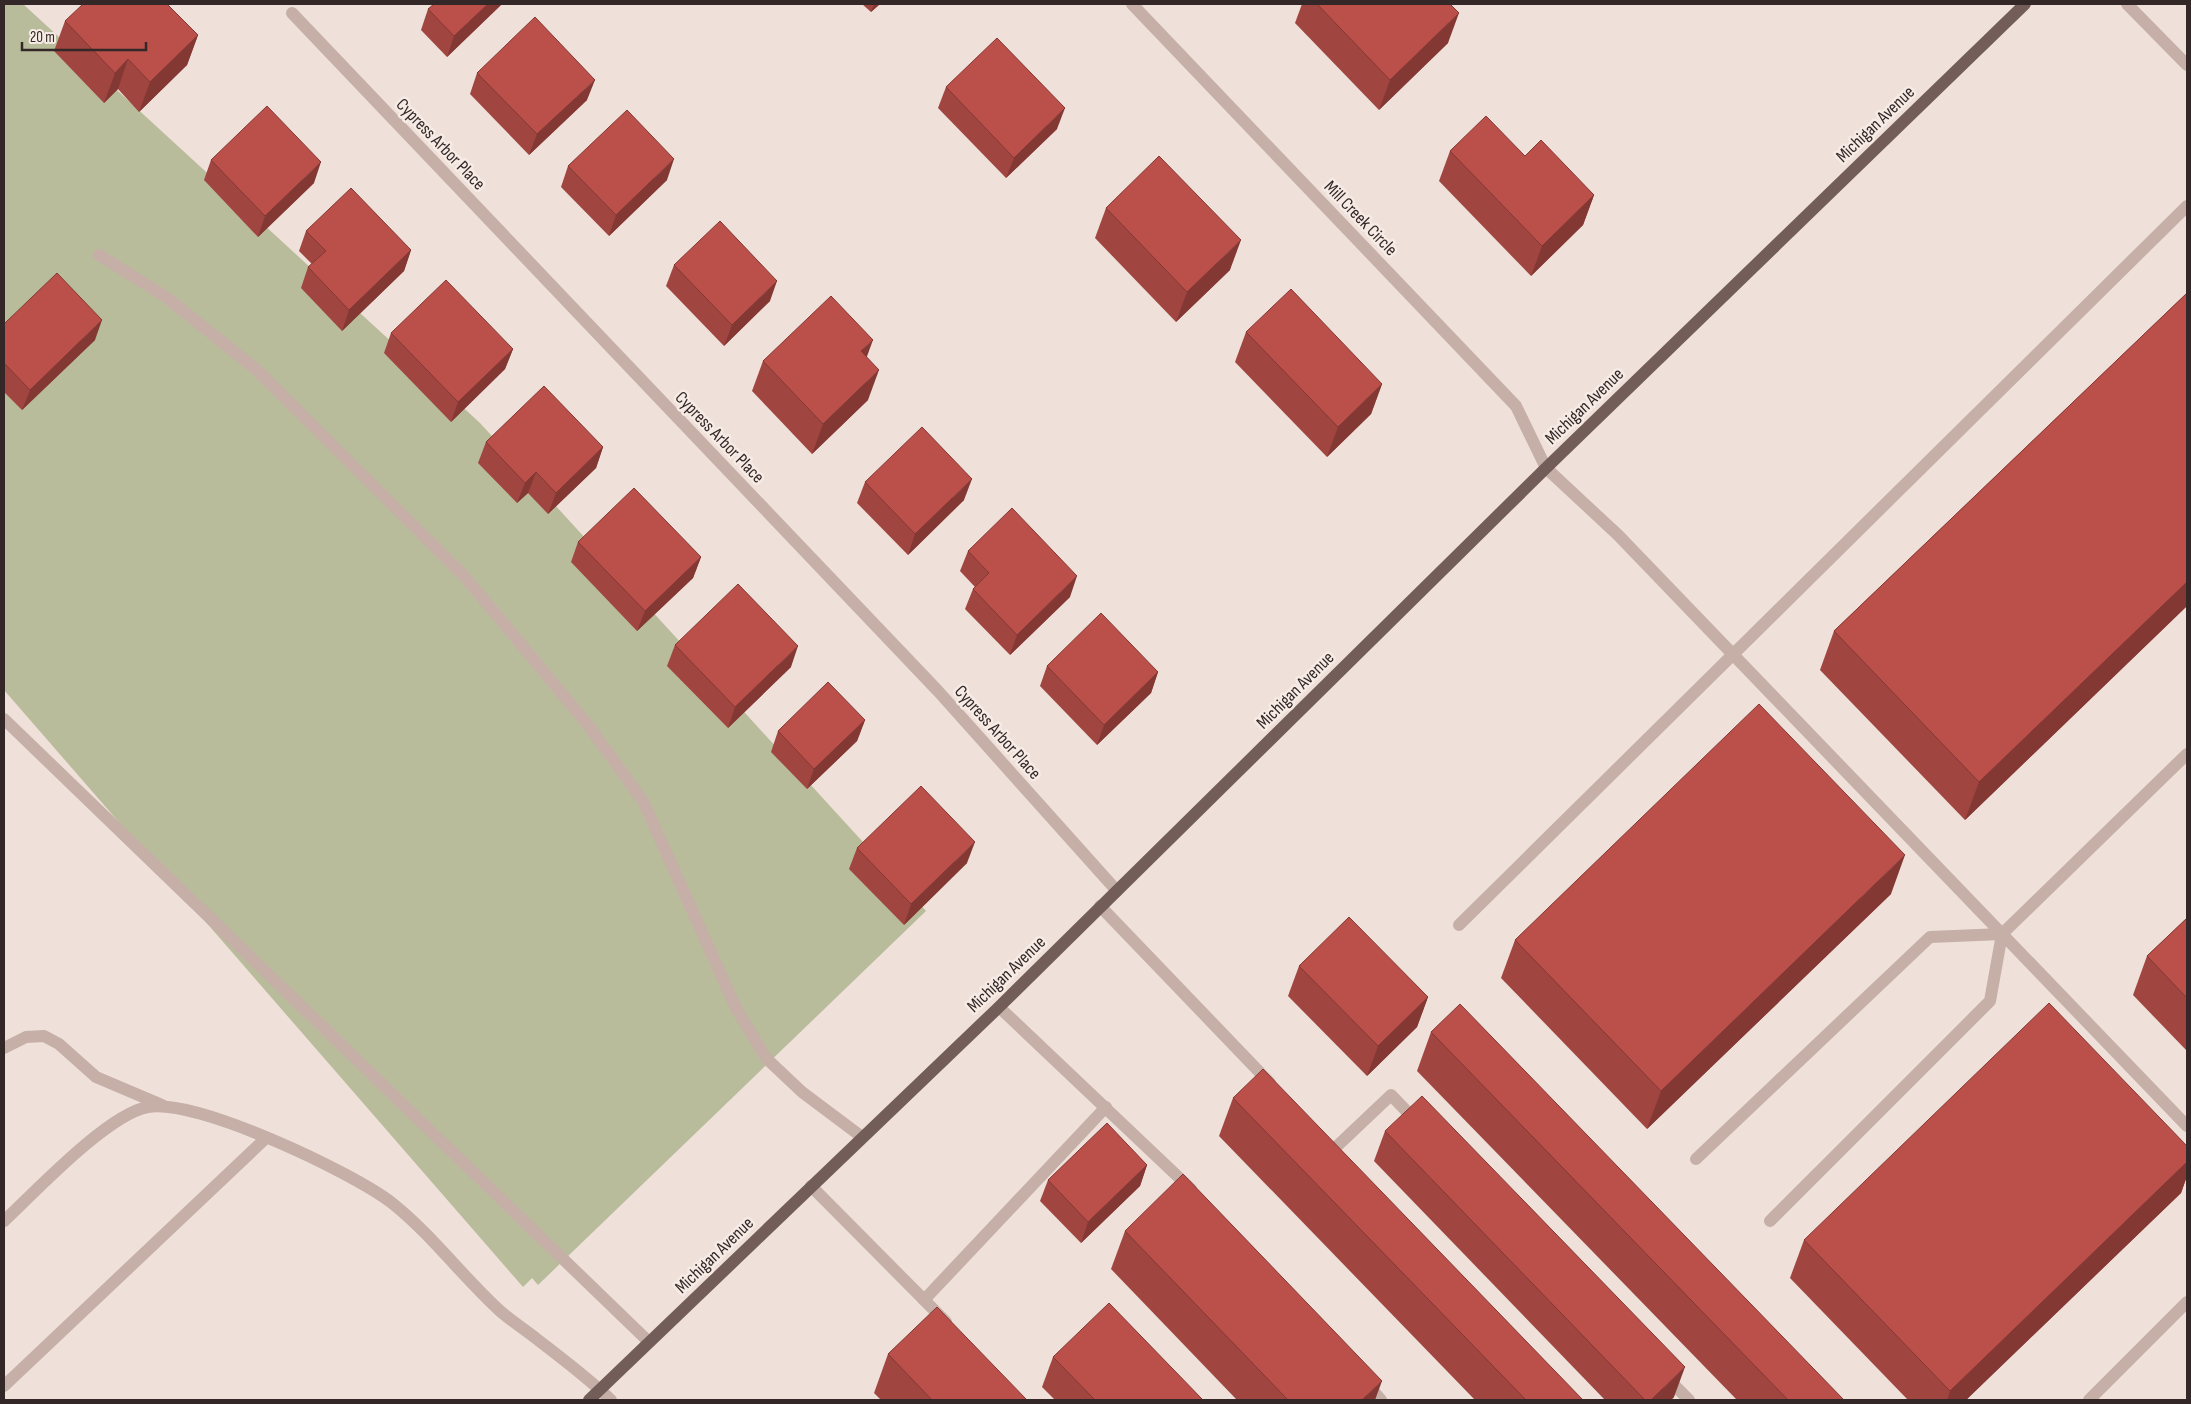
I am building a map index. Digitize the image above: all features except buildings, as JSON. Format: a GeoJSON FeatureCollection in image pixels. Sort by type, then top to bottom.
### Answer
{"type":"FeatureCollection","features":[{"type":"Feature","properties":{"kind":"main road","name":"Michigan Avenue"},"geometry":{"type":"LineString","coordinates":[[589,1400],[999,1007],[1546,468],[2025,4]]}},
{"type":"Feature","properties":{"kind":"street","name":"Mill Creek Circle"},"geometry":{"type":"LineString","coordinates":[[1132,4],[1516,406],[1546,468]]}},
{"type":"Feature","properties":{"kind":"street"},"geometry":{"type":"LineString","coordinates":[[2127,4],[2187,65]]}},
{"type":"Feature","properties":{"kind":"street","name":"Cypress Arbor Place"},"geometry":{"type":"LineString","coordinates":[[292,13],[938,691],[1117,891]]}},
{"type":"Feature","properties":{"kind":"street"},"geometry":{"type":"LineString","coordinates":[[1459,925],[2187,206]]}},
{"type":"Feature","properties":{"kind":"street"},"geometry":{"type":"LineString","coordinates":[[99,255],[166,297],[258,371],[465,576],[588,725],[643,801],[736,1008],[766,1058],[802,1092],[862,1137]]}},
{"type":"Feature","properties":{"kind":"street"},"geometry":{"type":"LineString","coordinates":[[1546,468],[1618,535],[2187,1126]]}},
{"type":"Feature","properties":{"kind":"street"},"geometry":{"type":"LineString","coordinates":[[4,718],[649,1342]]}},
{"type":"Feature","properties":{"kind":"street"},"geometry":{"type":"LineString","coordinates":[[1770,1221],[1990,1002],[2002,934],[2187,754]]}},
{"type":"Feature","properties":{"kind":"street"},"geometry":{"type":"LineString","coordinates":[[1100,906],[1278,1090]]}},
{"type":"Feature","properties":{"kind":"street"},"geometry":{"type":"LineString","coordinates":[[1696,1159],[1930,937],[2002,934]]}},
{"type":"Feature","properties":{"kind":"street"},"geometry":{"type":"LineString","coordinates":[[999,1007],[1203,1201]]}},
{"type":"Feature","properties":{"kind":"street"},"geometry":{"type":"LineString","coordinates":[[4,1048],[26,1037],[44,1036],[59,1044],[96,1077],[164,1106],[205,1115],[266,1138],[345,1175],[392,1203],[500,1310],[611,1400]]}},
{"type":"Feature","properties":{"kind":"street"},"geometry":{"type":"LineString","coordinates":[[1334,1150],[1391,1095],[1426,1130]]}},
{"type":"Feature","properties":{"kind":"street"},"geometry":{"type":"LineString","coordinates":[[4,1221],[114,1122],[132,1112],[148,1107],[164,1106]]}},
{"type":"Feature","properties":{"kind":"street"},"geometry":{"type":"LineString","coordinates":[[924,1300],[1106,1107]]}},
{"type":"Feature","properties":{"kind":"street"},"geometry":{"type":"LineString","coordinates":[[4,1386],[266,1138]]}},
{"type":"Feature","properties":{"kind":"street"},"geometry":{"type":"LineString","coordinates":[[811,1186],[957,1333]]}},
{"type":"Feature","properties":{"kind":"street"},"geometry":{"type":"LineString","coordinates":[[2088,1400],[2187,1302]]}},
{"type":"Feature","properties":{"kind":"street"},"geometry":{"type":"LineString","coordinates":[[1654,1365],[1689,1400]]}},
{"type":"Feature","properties":{"kind":"street"},"geometry":{"type":"LineString","coordinates":[[1361,1378],[1381,1400]]}},
{"type":"Feature","properties":{"kind":"green space"},"geometry":{"type":"Polygon","coordinates":[[[4,4],[23,4],[480,423],[926,911],[538,1285],[532,1278],[523,1287],[4,690],[4,4]]]}}]}
